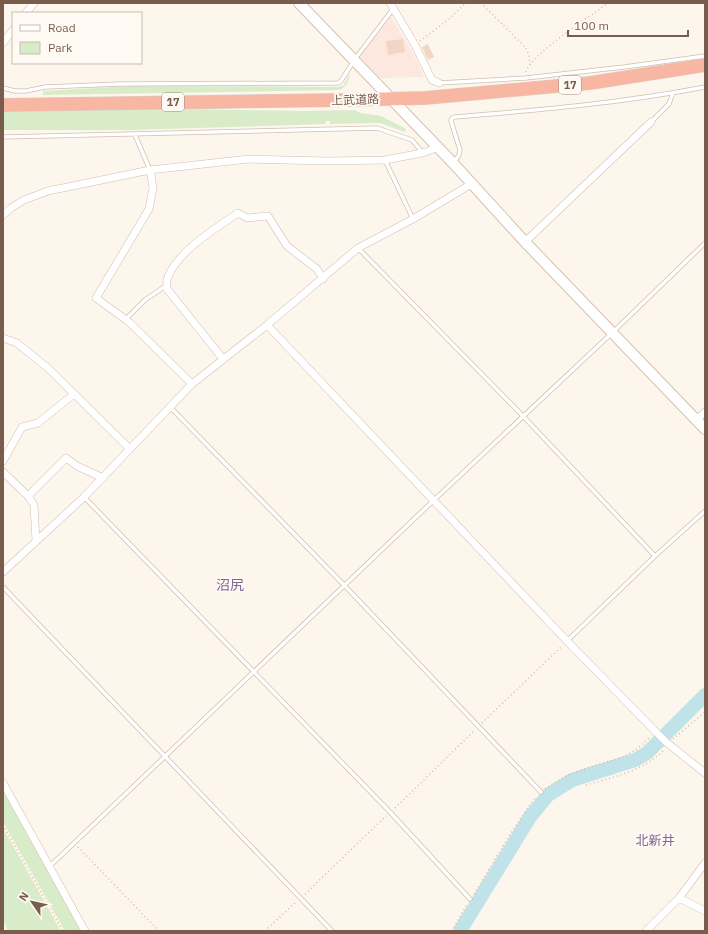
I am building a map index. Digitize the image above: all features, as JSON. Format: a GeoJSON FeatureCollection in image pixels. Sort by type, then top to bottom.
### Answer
{"type":"FeatureCollection","features":[{"type":"Feature","properties":{"kind":"highway","name":"上武道路"},"geometry":{"type":"LineString","coordinates":[[3,104],[425,98],[590,83],[705,66]]}},
{"type":"Feature","properties":{"kind":"street"},"geometry":{"type":"LineString","coordinates":[[27,12],[34,3]]}},
{"type":"Feature","properties":{"kind":"street"},"geometry":{"type":"LineString","coordinates":[[299,3],[355,59],[526,242],[705,429]]}},
{"type":"Feature","properties":{"kind":"street"},"geometry":{"type":"LineString","coordinates":[[394,5],[432,80],[439,83]]}},
{"type":"Feature","properties":{"kind":"street"},"geometry":{"type":"LineString","coordinates":[[3,43],[12,31]]}},
{"type":"Feature","properties":{"kind":"street"},"geometry":{"type":"LineString","coordinates":[[526,242],[651,122]]}},
{"type":"Feature","properties":{"kind":"street"},"geometry":{"type":"LineString","coordinates":[[3,215],[24,200],[48,191],[150,170],[250,159],[327,161],[384,160],[422,153],[437,146]]}},
{"type":"Feature","properties":{"kind":"street"},"geometry":{"type":"LineString","coordinates":[[150,170],[152,175],[152,188],[148,209],[96,298],[125,320],[192,384]]}},
{"type":"Feature","properties":{"kind":"street"},"geometry":{"type":"LineString","coordinates":[[3,572],[84,497],[192,384],[323,279],[358,248],[413,219],[472,183]]}},
{"type":"Feature","properties":{"kind":"street"},"geometry":{"type":"LineString","coordinates":[[223,359],[167,289],[167,278],[180,259],[203,236],[238,214],[247,218],[268,216],[287,246],[317,269],[323,279]]}},
{"type":"Feature","properties":{"kind":"street"},"geometry":{"type":"LineString","coordinates":[[267,324],[567,641],[656,732],[705,773]]}},
{"type":"Feature","properties":{"kind":"street"},"geometry":{"type":"LineString","coordinates":[[3,338],[17,343],[49,369],[130,449]]}},
{"type":"Feature","properties":{"kind":"street"},"geometry":{"type":"LineString","coordinates":[[3,461],[22,427],[38,423],[74,394]]}},
{"type":"Feature","properties":{"kind":"street"},"geometry":{"type":"LineString","coordinates":[[696,420],[705,412]]}},
{"type":"Feature","properties":{"kind":"street"},"geometry":{"type":"LineString","coordinates":[[28,496],[66,458],[77,466],[103,478]]}},
{"type":"Feature","properties":{"kind":"street"},"geometry":{"type":"LineString","coordinates":[[3,472],[28,496],[34,505],[36,541]]}},
{"type":"Feature","properties":{"kind":"street"},"geometry":{"type":"LineString","coordinates":[[3,783],[85,931]]}},
{"type":"Feature","properties":{"kind":"street"},"geometry":{"type":"LineString","coordinates":[[646,931],[679,898],[705,863]]}},
{"type":"Feature","properties":{"kind":"street"},"geometry":{"type":"LineString","coordinates":[[679,898],[705,911]]}},
{"type":"Feature","properties":{"kind":"lane"},"geometry":{"type":"LineString","coordinates":[[3,88],[15,92],[45,87],[118,84],[338,83],[341,81],[394,5]]}},
{"type":"Feature","properties":{"kind":"lane"},"geometry":{"type":"LineString","coordinates":[[439,83],[526,78],[705,56]]}},
{"type":"Feature","properties":{"kind":"lane"},"geometry":{"type":"LineString","coordinates":[[453,163],[459,155],[460,150],[451,121],[452,118],[455,117],[555,108],[673,93],[705,87]]}},
{"type":"Feature","properties":{"kind":"lane"},"geometry":{"type":"LineString","coordinates":[[651,122],[669,104],[673,93]]}},
{"type":"Feature","properties":{"kind":"lane"},"geometry":{"type":"LineString","coordinates":[[3,137],[377,128],[412,140],[422,153]]}},
{"type":"Feature","properties":{"kind":"lane"},"geometry":{"type":"LineString","coordinates":[[135,134],[150,170]]}},
{"type":"Feature","properties":{"kind":"lane"},"geometry":{"type":"LineString","coordinates":[[384,160],[413,219]]}},
{"type":"Feature","properties":{"kind":"lane"},"geometry":{"type":"LineString","coordinates":[[50,866],[344,585],[705,244]]}},
{"type":"Feature","properties":{"kind":"lane"},"geometry":{"type":"LineString","coordinates":[[358,248],[523,416],[655,556]]}},
{"type":"Feature","properties":{"kind":"lane"},"geometry":{"type":"LineString","coordinates":[[125,320],[145,300],[167,285]]}},
{"type":"Feature","properties":{"kind":"lane"},"geometry":{"type":"LineString","coordinates":[[170,407],[344,585],[541,792]]}},
{"type":"Feature","properties":{"kind":"lane"},"geometry":{"type":"LineString","coordinates":[[84,497],[390,812],[470,899]]}},
{"type":"Feature","properties":{"kind":"lane"},"geometry":{"type":"LineString","coordinates":[[567,641],[705,510]]}},
{"type":"Feature","properties":{"kind":"lane"},"geometry":{"type":"LineString","coordinates":[[3,587],[332,931]]}},
{"type":"Feature","properties":{"kind":"path"},"geometry":{"type":"LineString","coordinates":[[415,45],[430,35],[466,3]]}},
{"type":"Feature","properties":{"kind":"path"},"geometry":{"type":"LineString","coordinates":[[481,3],[526,48],[529,55],[530,65]]}},
{"type":"Feature","properties":{"kind":"path"},"geometry":{"type":"LineString","coordinates":[[526,78],[526,70],[547,47],[608,3]]}},
{"type":"Feature","properties":{"kind":"path"},"geometry":{"type":"LineString","coordinates":[[265,931],[567,641]]}},
{"type":"Feature","properties":{"kind":"path"},"geometry":{"type":"LineString","coordinates":[[586,785],[633,771],[652,760],[668,743],[705,712]]}},
{"type":"Feature","properties":{"kind":"path"},"geometry":{"type":"LineString","coordinates":[[452,931],[509,836],[531,803],[541,792],[567,775],[585,768],[618,760],[632,753],[656,732]]}},
{"type":"Feature","properties":{"kind":"path"},"geometry":{"type":"LineString","coordinates":[[3,825],[63,931]]}},
{"type":"Feature","properties":{"kind":"path"},"geometry":{"type":"LineString","coordinates":[[74,843],[159,931]]}},
{"type":"Feature","properties":{"kind":"shaded area"},"geometry":{"type":"Polygon","coordinates":[[[390,15],[412,51],[424,76],[380,78],[359,56],[390,15]]]}},
{"type":"Feature","properties":{"kind":"green space"},"geometry":{"type":"Polygon","coordinates":[[[350,73],[347,84],[338,90],[43,95],[43,91],[129,86],[338,87],[343,86],[350,73]]]}},
{"type":"Feature","properties":{"kind":"green space"},"geometry":{"type":"Polygon","coordinates":[[[181,109],[305,111],[355,110],[360,113],[381,116],[406,129],[405,132],[380,123],[330,124],[330,121],[326,121],[325,124],[132,130],[3,130],[3,111],[181,109]]]}},
{"type":"Feature","properties":{"kind":"green space"},"geometry":{"type":"Polygon","coordinates":[[[3,789],[81,931],[65,931],[3,822],[3,789]]]}},
{"type":"Feature","properties":{"kind":"green space"},"geometry":{"type":"Polygon","coordinates":[[[3,828],[61,931],[8,931],[3,920],[3,828]]]}},
{"type":"Feature","properties":{"kind":"building"},"geometry":{"type":"Polygon","coordinates":[[[403,39],[405,52],[388,55],[386,41],[403,39]]]}},
{"type":"Feature","properties":{"kind":"building"},"geometry":{"type":"Polygon","coordinates":[[[428,44],[434,57],[428,60],[422,47],[428,44]]]}},
{"type":"Feature","properties":{"kind":"waterway"},"geometry":{"type":"LineString","coordinates":[[460,931],[530,817],[548,795],[572,780],[635,760],[647,753],[705,695]]}},
{"type":"Feature","properties":{"kind":"district","name":"沼尻"},"geometry":{"type":"Point","coordinates":[230,585]}},
{"type":"Feature","properties":{"kind":"district","name":"北新井"},"geometry":{"type":"Point","coordinates":[655,840]}}]}
